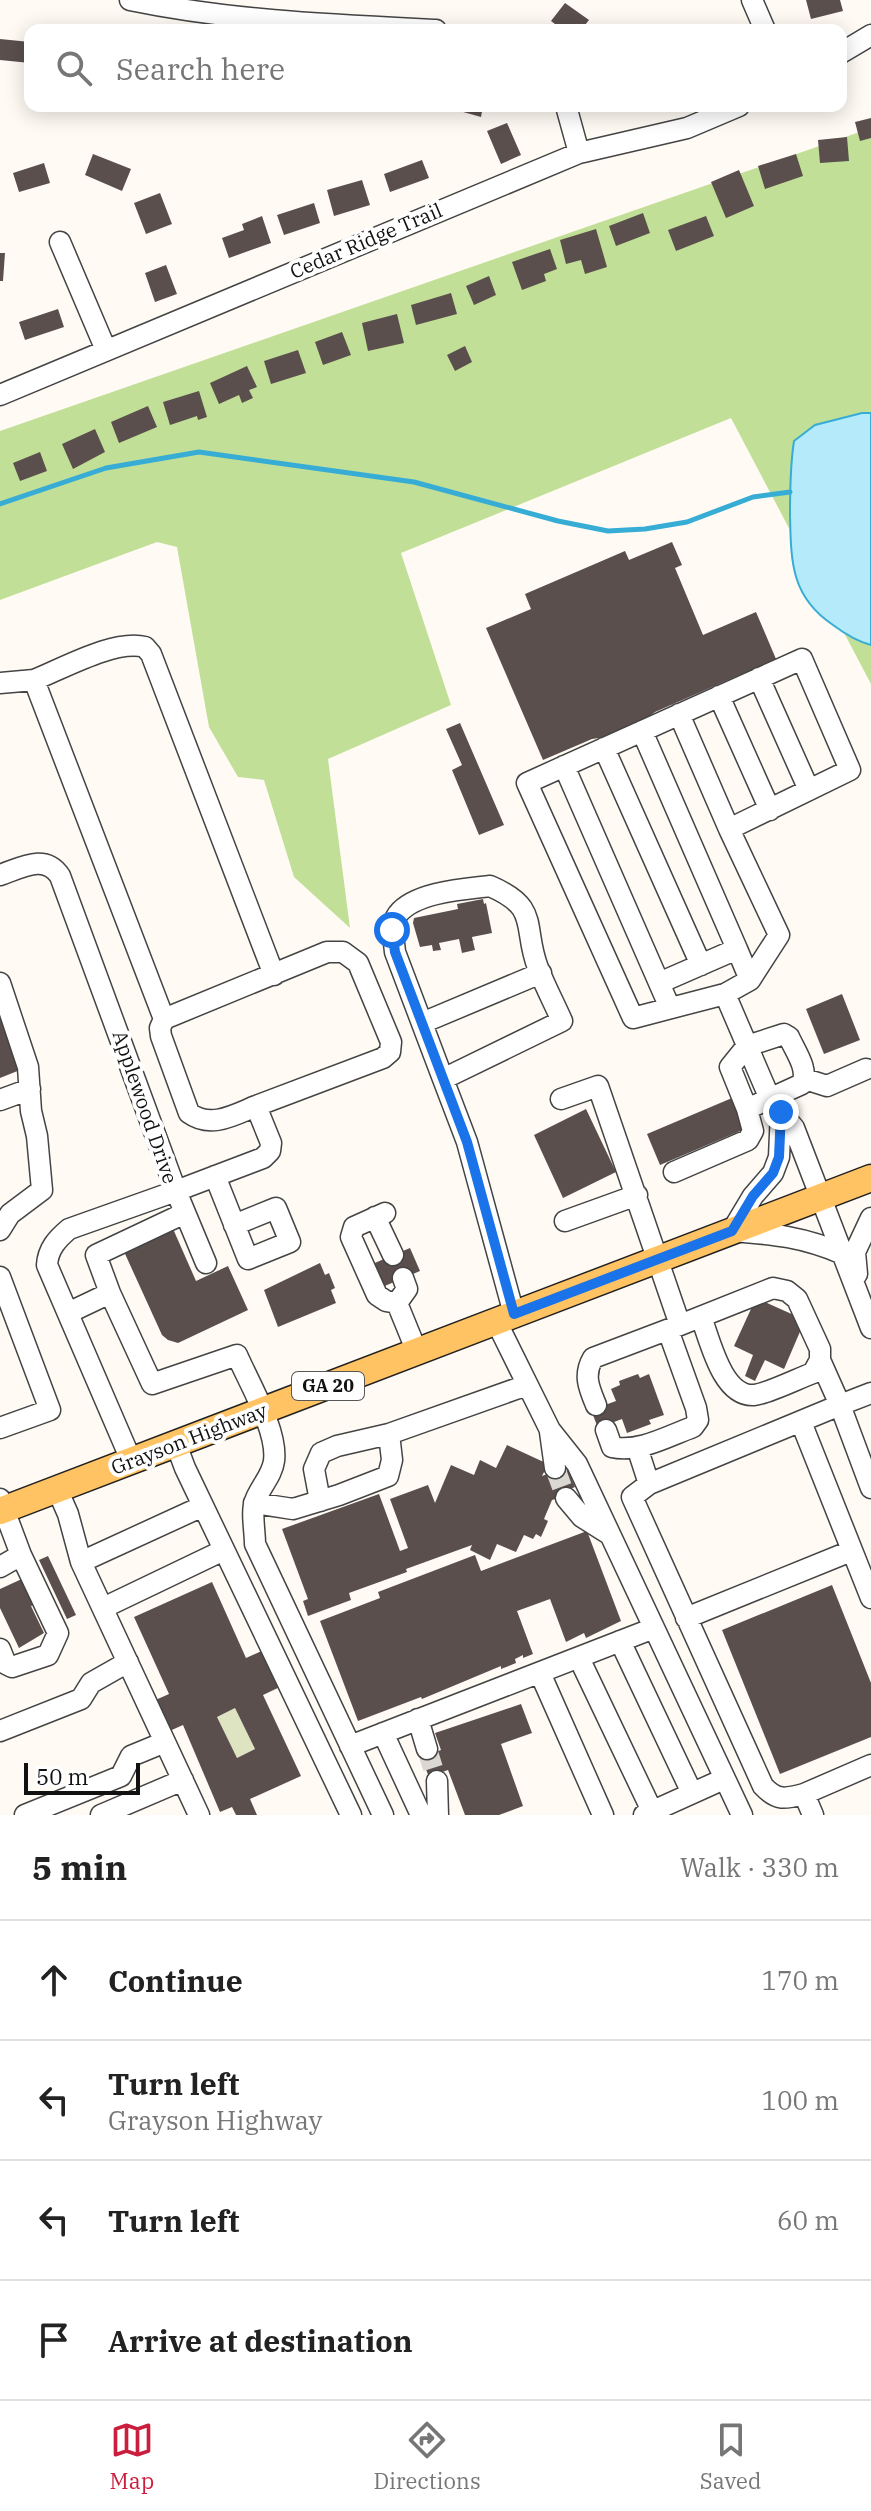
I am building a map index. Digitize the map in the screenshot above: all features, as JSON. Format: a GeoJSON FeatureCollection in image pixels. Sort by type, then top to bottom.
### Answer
{"type":"FeatureCollection","features":[{"type":"Feature","properties":{"kind":"main road","name":"Grayson Highway"},"geometry":{"type":"LineString","coordinates":[[1,1506],[57,1489],[871,1178]]}},
{"type":"Feature","properties":{"kind":"street"},"geometry":{"type":"LineString","coordinates":[[130,0],[189,12],[329,24]]}},
{"type":"Feature","properties":{"kind":"street"},"geometry":{"type":"LineString","coordinates":[[752,0],[762,24]]}},
{"type":"Feature","properties":{"kind":"street"},"geometry":{"type":"LineString","coordinates":[[847,49],[871,35]]}},
{"type":"Feature","properties":{"kind":"street"},"geometry":{"type":"LineString","coordinates":[[568,112],[579,153]]}},
{"type":"Feature","properties":{"kind":"street","name":"Cedar Ridge Trail"},"geometry":{"type":"LineString","coordinates":[[0,395],[579,153],[687,128],[725,112]]}},
{"type":"Feature","properties":{"kind":"street"},"geometry":{"type":"LineString","coordinates":[[60,242],[106,350]]}},
{"type":"Feature","properties":{"kind":"street"},"geometry":{"type":"LineString","coordinates":[[0,683],[34,680],[119,646],[134,644],[145,647],[157,669],[274,975]]}},
{"type":"Feature","properties":{"kind":"street"},"geometry":{"type":"LineString","coordinates":[[679,714],[729,829],[779,935],[750,980],[725,994],[633,1018],[527,783],[679,714],[802,659],[861,770],[809,790],[729,829]]}},
{"type":"Feature","properties":{"kind":"street"},"geometry":{"type":"LineString","coordinates":[[759,678],[809,790]]}},
{"type":"Feature","properties":{"kind":"street"},"geometry":{"type":"LineString","coordinates":[[34,680],[164,1019]]}},
{"type":"Feature","properties":{"kind":"street"},"geometry":{"type":"LineString","coordinates":[[719,696],[770,810]]}},
{"type":"Feature","properties":{"kind":"street"},"geometry":{"type":"LineString","coordinates":[[642,731],[750,980]]}},
{"type":"Feature","properties":{"kind":"street"},"geometry":{"type":"LineString","coordinates":[[604,748],[701,965]]}},
{"type":"Feature","properties":{"kind":"street"},"geometry":{"type":"LineString","coordinates":[[564,766],[670,1008]]}},
{"type":"Feature","properties":{"kind":"street","name":"Applewood Drive"},"geometry":{"type":"LineString","coordinates":[[0,875],[41,862],[54,867],[60,876],[176,1191],[69,1229],[58,1238],[47,1256],[47,1265],[131,1460]]}},
{"type":"Feature","properties":{"kind":"street"},"geometry":{"type":"LineString","coordinates":[[443,1079],[562,1021],[541,973],[523,910],[512,896],[490,886],[451,890],[417,900],[399,914],[392,930],[395,952],[443,1079],[467,1142],[505,1318],[527,1385],[550,1430],[577,1464],[742,1815]]}},
{"type":"Feature","properties":{"kind":"street"},"geometry":{"type":"LineString","coordinates":[[659,983],[737,949]]}},
{"type":"Feature","properties":{"kind":"street"},"geometry":{"type":"LineString","coordinates":[[327,952],[343,952],[358,963],[391,1042],[390,1052],[383,1058],[225,1119],[208,1121],[189,1113],[161,1036],[164,1019],[327,952]]}},
{"type":"Feature","properties":{"kind":"street"},"geometry":{"type":"LineString","coordinates":[[422,1023],[541,973]]}},
{"type":"Feature","properties":{"kind":"street"},"geometry":{"type":"LineString","coordinates":[[0,983],[28,1067],[42,1190],[10,1214],[0,1230]]}},
{"type":"Feature","properties":{"kind":"street"},"geometry":{"type":"LineString","coordinates":[[725,994],[776,1106],[794,1128],[871,1327]]}},
{"type":"Feature","properties":{"kind":"street"},"geometry":{"type":"LineString","coordinates":[[674,1172],[748,1140],[753,1131],[730,1067],[747,1046],[776,1035],[789,1037],[805,1079],[776,1106],[747,1109]]}},
{"type":"Feature","properties":{"kind":"street"},"geometry":{"type":"LineString","coordinates":[[805,1079],[827,1086],[866,1069]]}},
{"type":"Feature","properties":{"kind":"street"},"geometry":{"type":"LineString","coordinates":[[561,1099],[598,1086],[637,1195],[698,1420],[693,1427],[624,1449],[612,1447],[606,1430]]}},
{"type":"Feature","properties":{"kind":"street"},"geometry":{"type":"LineString","coordinates":[[0,1100],[30,1089]]}},
{"type":"Feature","properties":{"kind":"street"},"geometry":{"type":"LineString","coordinates":[[206,1263],[176,1191],[263,1158],[270,1151],[271,1143],[256,1106]]}},
{"type":"Feature","properties":{"kind":"street"},"geometry":{"type":"LineString","coordinates":[[776,1106],[779,1157],[773,1173],[753,1196],[732,1231],[793,1236],[843,1254]]}},
{"type":"Feature","properties":{"kind":"street"},"geometry":{"type":"LineString","coordinates":[[215,1176],[234,1225]]}},
{"type":"Feature","properties":{"kind":"street"},"geometry":{"type":"LineString","coordinates":[[565,1221],[637,1195]]}},
{"type":"Feature","properties":{"kind":"street"},"geometry":{"type":"LineString","coordinates":[[185,1213],[96,1255],[152,1384],[237,1355],[271,1435],[274,1461],[254,1503],[255,1544],[383,1815]]}},
{"type":"Feature","properties":{"kind":"street"},"geometry":{"type":"LineString","coordinates":[[393,1255],[380,1215],[354,1227],[351,1237],[377,1295],[397,1303]]}},
{"type":"Feature","properties":{"kind":"street"},"geometry":{"type":"LineString","coordinates":[[859,1298],[855,1252],[871,1218]]}},
{"type":"Feature","properties":{"kind":"street"},"geometry":{"type":"LineString","coordinates":[[0,1277],[50,1410],[0,1428]]}},
{"type":"Feature","properties":{"kind":"street"},"geometry":{"type":"LineString","coordinates":[[397,1303],[407,1289],[403,1278]]}},
{"type":"Feature","properties":{"kind":"street"},"geometry":{"type":"LineString","coordinates":[[596,1405],[587,1381],[587,1368],[593,1358],[773,1288],[787,1291],[797,1299],[820,1349],[820,1360],[871,1488]]}},
{"type":"Feature","properties":{"kind":"street"},"geometry":{"type":"LineString","coordinates":[[68,1313],[110,1293]]}},
{"type":"Feature","properties":{"kind":"street"},"geometry":{"type":"LineString","coordinates":[[397,1303],[417,1352]]}},
{"type":"Feature","properties":{"kind":"street"},"geometry":{"type":"LineString","coordinates":[[701,1317],[724,1378],[738,1391],[754,1395],[813,1373],[820,1360]]}},
{"type":"Feature","properties":{"kind":"street"},"geometry":{"type":"LineString","coordinates":[[320,1501],[314,1469],[321,1453],[337,1446],[389,1434],[527,1385]]}},
{"type":"Feature","properties":{"kind":"street"},"geometry":{"type":"LineString","coordinates":[[871,1393],[649,1484],[632,1497],[763,1786],[773,1797],[783,1799],[804,1794],[871,1765]]}},
{"type":"Feature","properties":{"kind":"street"},"geometry":{"type":"LineString","coordinates":[[801,1422],[851,1551],[869,1588]]}},
{"type":"Feature","properties":{"kind":"street"},"geometry":{"type":"LineString","coordinates":[[550,1430],[555,1468]]}},
{"type":"Feature","properties":{"kind":"street"},"geometry":{"type":"LineString","coordinates":[[254,1503],[293,1509],[388,1476],[392,1460],[389,1434]]}},
{"type":"Feature","properties":{"kind":"street"},"geometry":{"type":"LineString","coordinates":[[176,1444],[351,1815]]}},
{"type":"Feature","properties":{"kind":"street"},"geometry":{"type":"LineString","coordinates":[[637,1447],[649,1484]]}},
{"type":"Feature","properties":{"kind":"street"},"geometry":{"type":"LineString","coordinates":[[57,1489],[68,1514],[81,1562],[199,1815]]}},
{"type":"Feature","properties":{"kind":"street"},"geometry":{"type":"LineString","coordinates":[[566,1498],[582,1517],[609,1534]]}},
{"type":"Feature","properties":{"kind":"street"},"geometry":{"type":"LineString","coordinates":[[0,1649],[6,1664],[12,1667],[48,1655],[58,1633],[1,1506]]}},
{"type":"Feature","properties":{"kind":"street"},"geometry":{"type":"LineString","coordinates":[[81,1562],[203,1506]]}},
{"type":"Feature","properties":{"kind":"street"},"geometry":{"type":"LineString","coordinates":[[103,1608],[224,1550]]}},
{"type":"Feature","properties":{"kind":"street"},"geometry":{"type":"LineString","coordinates":[[686,1618],[851,1551]]}},
{"type":"Feature","properties":{"kind":"street"},"geometry":{"type":"LineString","coordinates":[[0,1567],[21,1555]]}},
{"type":"Feature","properties":{"kind":"street"},"geometry":{"type":"LineString","coordinates":[[350,1746],[654,1628]]}},
{"type":"Feature","properties":{"kind":"street"},"geometry":{"type":"LineString","coordinates":[[620,1641],[692,1793]]}},
{"type":"Feature","properties":{"kind":"street"},"geometry":{"type":"LineString","coordinates":[[579,1658],[648,1813],[724,1779]]}},
{"type":"Feature","properties":{"kind":"street"},"geometry":{"type":"LineString","coordinates":[[0,1731],[81,1699],[91,1683],[128,1662]]}},
{"type":"Feature","properties":{"kind":"street"},"geometry":{"type":"LineString","coordinates":[[540,1673],[603,1815]]}},
{"type":"Feature","properties":{"kind":"street"},"geometry":{"type":"LineString","coordinates":[[418,1719],[427,1749]]}},
{"type":"Feature","properties":{"kind":"street"},"geometry":{"type":"LineString","coordinates":[[383,1733],[421,1815]]}},
{"type":"Feature","properties":{"kind":"street"},"geometry":{"type":"LineString","coordinates":[[25,1815],[121,1776],[131,1756],[165,1742]]}},
{"type":"Feature","properties":{"kind":"street"},"geometry":{"type":"LineString","coordinates":[[101,1815],[183,1780]]}},
{"type":"Feature","properties":{"kind":"street"},"geometry":{"type":"LineString","coordinates":[[437,1781],[438,1815]]}},
{"type":"Feature","properties":{"kind":"street"},"geometry":{"type":"LineString","coordinates":[[804,1794],[813,1815]]}},
{"type":"Feature","properties":{"kind":"green space"},"geometry":{"type":"Polygon","coordinates":[[[871,128],[871,684],[731,418],[401,553],[451,705],[328,759],[350,928],[294,877],[264,780],[238,777],[209,727],[177,547],[157,542],[0,600],[0,431],[871,128]]]}},
{"type":"Feature","properties":{"kind":"green space"},"geometry":{"type":"Polygon","coordinates":[[[235,1708],[255,1749],[237,1758],[217,1717],[235,1708]]]}},
{"type":"Feature","properties":{"kind":"water"},"geometry":{"type":"Polygon","coordinates":[[[871,413],[871,645],[842,631],[809,603],[796,577],[790,532],[794,441],[815,425],[871,413]]]}},
{"type":"Feature","properties":{"kind":"building"},"geometry":{"type":"Polygon","coordinates":[[[806,0],[840,0],[843,11],[811,19],[806,0]]]}},
{"type":"Feature","properties":{"kind":"building"},"geometry":{"type":"Polygon","coordinates":[[[565,3],[589,20],[586,24],[555,24],[551,21],[565,3]]]}},
{"type":"Feature","properties":{"kind":"building"},"geometry":{"type":"Polygon","coordinates":[[[0,39],[24,41],[24,62],[0,60],[0,39]]]}},
{"type":"Feature","properties":{"kind":"building"},"geometry":{"type":"Polygon","coordinates":[[[463,112],[482,112],[481,117],[463,112]]]}},
{"type":"Feature","properties":{"kind":"building"},"geometry":{"type":"Polygon","coordinates":[[[871,118],[871,138],[860,141],[855,122],[871,118]]]}},
{"type":"Feature","properties":{"kind":"building"},"geometry":{"type":"Polygon","coordinates":[[[507,123],[521,155],[501,164],[487,131],[507,123]]]}},
{"type":"Feature","properties":{"kind":"building"},"geometry":{"type":"Polygon","coordinates":[[[847,137],[849,161],[820,163],[818,140],[847,137]]]}},
{"type":"Feature","properties":{"kind":"building"},"geometry":{"type":"Polygon","coordinates":[[[93,154],[131,169],[122,191],[85,175],[93,154]]]}},
{"type":"Feature","properties":{"kind":"building"},"geometry":{"type":"Polygon","coordinates":[[[796,154],[803,176],[765,189],[758,166],[796,154]]]}},
{"type":"Feature","properties":{"kind":"building"},"geometry":{"type":"Polygon","coordinates":[[[422,160],[429,178],[390,192],[384,174],[422,160]]]}},
{"type":"Feature","properties":{"kind":"building"},"geometry":{"type":"Polygon","coordinates":[[[44,163],[50,183],[19,192],[13,173],[44,163]]]}},
{"type":"Feature","properties":{"kind":"building"},"geometry":{"type":"Polygon","coordinates":[[[739,170],[754,206],[726,218],[711,182],[739,170]]]}},
{"type":"Feature","properties":{"kind":"building"},"geometry":{"type":"Polygon","coordinates":[[[362,180],[370,205],[334,216],[327,190],[362,180]]]}},
{"type":"Feature","properties":{"kind":"building"},"geometry":{"type":"Polygon","coordinates":[[[160,193],[172,224],[146,234],[134,203],[160,193]]]}},
{"type":"Feature","properties":{"kind":"building"},"geometry":{"type":"Polygon","coordinates":[[[314,203],[320,223],[284,235],[277,215],[314,203]]]}},
{"type":"Feature","properties":{"kind":"building"},"geometry":{"type":"Polygon","coordinates":[[[643,213],[650,233],[616,246],[609,226],[643,213]]]}},
{"type":"Feature","properties":{"kind":"building"},"geometry":{"type":"Polygon","coordinates":[[[262,216],[271,243],[229,258],[222,238],[244,230],[242,224],[262,216]]]}},
{"type":"Feature","properties":{"kind":"building"},"geometry":{"type":"Polygon","coordinates":[[[706,216],[714,236],[676,251],[668,230],[706,216]]]}},
{"type":"Feature","properties":{"kind":"building"},"geometry":{"type":"Polygon","coordinates":[[[596,229],[607,267],[585,274],[581,260],[566,264],[560,240],[596,229]]]}},
{"type":"Feature","properties":{"kind":"building"},"geometry":{"type":"Polygon","coordinates":[[[550,249],[557,269],[544,274],[546,281],[522,290],[512,262],[550,249]]]}},
{"type":"Feature","properties":{"kind":"building"},"geometry":{"type":"Polygon","coordinates":[[[0,253],[5,253],[3,281],[0,281],[0,253]]]}},
{"type":"Feature","properties":{"kind":"building"},"geometry":{"type":"Polygon","coordinates":[[[166,265],[177,294],[155,302],[145,273],[166,265]]]}},
{"type":"Feature","properties":{"kind":"building"},"geometry":{"type":"Polygon","coordinates":[[[489,276],[496,295],[474,305],[466,286],[489,276]]]}},
{"type":"Feature","properties":{"kind":"building"},"geometry":{"type":"Polygon","coordinates":[[[451,293],[457,314],[416,325],[411,305],[451,293]]]}},
{"type":"Feature","properties":{"kind":"building"},"geometry":{"type":"Polygon","coordinates":[[[58,309],[64,327],[25,340],[19,322],[58,309]]]}},
{"type":"Feature","properties":{"kind":"building"},"geometry":{"type":"Polygon","coordinates":[[[397,314],[404,343],[368,351],[362,323],[397,314]]]}},
{"type":"Feature","properties":{"kind":"building"},"geometry":{"type":"Polygon","coordinates":[[[342,332],[351,355],[323,365],[315,342],[342,332]]]}},
{"type":"Feature","properties":{"kind":"building"},"geometry":{"type":"Polygon","coordinates":[[[465,346],[472,362],[455,371],[447,355],[465,346]]]}},
{"type":"Feature","properties":{"kind":"building"},"geometry":{"type":"Polygon","coordinates":[[[298,350],[306,373],[271,384],[264,361],[298,350]]]}},
{"type":"Feature","properties":{"kind":"building"},"geometry":{"type":"Polygon","coordinates":[[[247,366],[257,387],[249,390],[253,398],[242,403],[239,395],[219,404],[210,383],[247,366]]]}},
{"type":"Feature","properties":{"kind":"building"},"geometry":{"type":"Polygon","coordinates":[[[199,391],[207,417],[198,420],[197,416],[170,425],[163,402],[199,391]]]}},
{"type":"Feature","properties":{"kind":"building"},"geometry":{"type":"Polygon","coordinates":[[[148,406],[157,427],[119,443],[111,422],[148,406]]]}},
{"type":"Feature","properties":{"kind":"building"},"geometry":{"type":"Polygon","coordinates":[[[95,429],[105,452],[73,469],[62,444],[95,429]]]}},
{"type":"Feature","properties":{"kind":"building"},"geometry":{"type":"Polygon","coordinates":[[[40,452],[47,471],[20,481],[13,463],[40,452]]]}},
{"type":"Feature","properties":{"kind":"building"},"geometry":{"type":"Polygon","coordinates":[[[672,542],[682,565],[675,568],[703,635],[756,612],[776,659],[655,712],[643,721],[543,760],[486,628],[531,609],[525,594],[625,551],[629,560],[672,542]]]}},
{"type":"Feature","properties":{"kind":"building"},"geometry":{"type":"Polygon","coordinates":[[[460,723],[504,825],[479,835],[452,770],[462,765],[446,729],[460,723]]]}},
{"type":"Feature","properties":{"kind":"building"},"geometry":{"type":"Polygon","coordinates":[[[483,899],[492,933],[472,937],[475,950],[462,953],[459,939],[439,943],[441,950],[433,951],[432,945],[420,947],[414,918],[458,909],[457,904],[483,899]]]}},
{"type":"Feature","properties":{"kind":"building"},"geometry":{"type":"Polygon","coordinates":[[[842,994],[860,1040],[824,1054],[806,1009],[842,994]]]}},
{"type":"Feature","properties":{"kind":"building"},"geometry":{"type":"Polygon","coordinates":[[[0,1015],[20,1070],[0,1078],[0,1015]]]}},
{"type":"Feature","properties":{"kind":"building"},"geometry":{"type":"Polygon","coordinates":[[[732,1098],[745,1129],[660,1165],[647,1134],[732,1098]]]}},
{"type":"Feature","properties":{"kind":"building"},"geometry":{"type":"Polygon","coordinates":[[[586,1109],[616,1172],[563,1198],[534,1135],[586,1109]]]}},
{"type":"Feature","properties":{"kind":"building"},"geometry":{"type":"Polygon","coordinates":[[[170,1222],[196,1281],[228,1266],[248,1310],[178,1343],[162,1335],[121,1245],[170,1222]]]}},
{"type":"Feature","properties":{"kind":"building"},"geometry":{"type":"Polygon","coordinates":[[[410,1248],[420,1271],[380,1288],[370,1265],[410,1248]]]}},
{"type":"Feature","properties":{"kind":"building"},"geometry":{"type":"Polygon","coordinates":[[[320,1263],[325,1275],[329,1273],[335,1288],[331,1290],[336,1303],[278,1327],[264,1290],[320,1263]]]}},
{"type":"Feature","properties":{"kind":"building"},"geometry":{"type":"Polygon","coordinates":[[[756,1298],[805,1320],[784,1369],[765,1360],[755,1381],[745,1376],[753,1355],[734,1346],[756,1298]]]}},
{"type":"Feature","properties":{"kind":"building"},"geometry":{"type":"Polygon","coordinates":[[[638,1374],[640,1378],[649,1374],[664,1415],[649,1420],[651,1424],[627,1433],[622,1419],[598,1428],[591,1410],[616,1401],[611,1389],[620,1385],[619,1381],[638,1374]]]}},
{"type":"Feature","properties":{"kind":"building"},"geometry":{"type":"Polygon","coordinates":[[[507,1445],[548,1464],[542,1476],[550,1473],[552,1477],[568,1470],[575,1487],[552,1500],[541,1537],[536,1534],[533,1539],[524,1535],[516,1552],[497,1544],[490,1560],[470,1550],[472,1545],[349,1593],[351,1600],[308,1616],[303,1601],[308,1599],[282,1529],[379,1494],[400,1551],[408,1548],[390,1499],[428,1485],[435,1503],[451,1465],[474,1475],[480,1460],[496,1468],[507,1445]]]}},
{"type":"Feature","properties":{"kind":"building"},"geometry":{"type":"Polygon","coordinates":[[[587,1531],[621,1621],[586,1638],[584,1633],[566,1642],[550,1599],[517,1611],[533,1654],[523,1658],[523,1655],[515,1659],[516,1663],[501,1669],[501,1666],[422,1699],[358,1721],[320,1621],[380,1598],[378,1592],[475,1555],[481,1571],[587,1531]]]}},
{"type":"Feature","properties":{"kind":"building"},"geometry":{"type":"Polygon","coordinates":[[[48,1556],[76,1615],[67,1619],[39,1560],[48,1556]]]}},
{"type":"Feature","properties":{"kind":"building"},"geometry":{"type":"Polygon","coordinates":[[[24,1578],[36,1604],[31,1606],[44,1633],[19,1648],[0,1608],[0,1589],[24,1578]]]}},
{"type":"Feature","properties":{"kind":"building"},"geometry":{"type":"Polygon","coordinates":[[[212,1582],[246,1658],[266,1649],[282,1686],[263,1695],[301,1776],[250,1799],[257,1815],[236,1815],[232,1807],[220,1812],[183,1725],[165,1733],[151,1702],[169,1694],[134,1617],[212,1582]],[[235,1708],[217,1717],[237,1758],[255,1749],[235,1708]]]}},
{"type":"Feature","properties":{"kind":"building"},"geometry":{"type":"Polygon","coordinates":[[[832,1585],[871,1683],[871,1737],[780,1774],[722,1630],[832,1585]]]}},
{"type":"Feature","properties":{"kind":"building"},"geometry":{"type":"Polygon","coordinates":[[[521,1704],[532,1733],[501,1744],[523,1806],[499,1815],[465,1815],[448,1770],[429,1777],[421,1757],[441,1750],[435,1733],[521,1704]]]}},
{"type":"Feature","properties":{"kind":"waterway"},"geometry":{"type":"LineString","coordinates":[[0,504],[106,468],[199,452],[414,482],[558,521],[608,531],[687,522],[753,497],[790,492]]}},
{"type":"Feature","properties":{"kind":"tunnel"},"geometry":{"type":"LineString","coordinates":[[555,1468],[566,1498]]}},
{"type":"Feature","properties":{"kind":"tunnel"},"geometry":{"type":"LineString","coordinates":[[427,1749],[437,1781]]}},
{"type":"Feature","properties":{"kind":"route"},"geometry":{"type":"LineString","coordinates":[[392,930],[395,952],[467,1142],[514,1314],[732,1231],[753,1196],[773,1173],[779,1157],[781,1112]]}}]}
